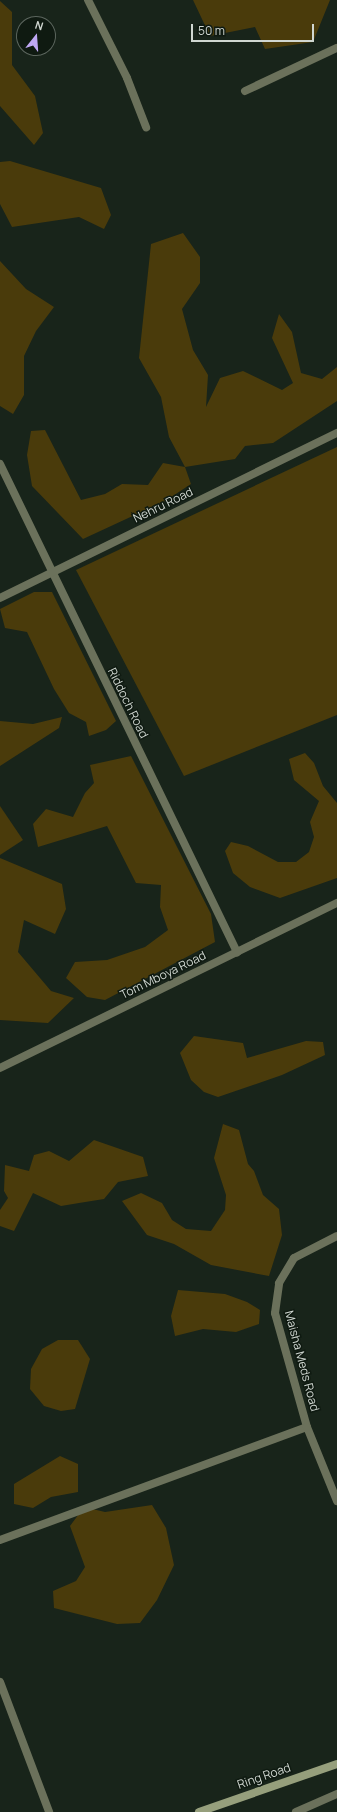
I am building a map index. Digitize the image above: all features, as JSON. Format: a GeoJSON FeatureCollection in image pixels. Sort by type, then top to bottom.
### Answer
{"type":"FeatureCollection","features":[{"type":"Feature","properties":{"kind":"main road","name":"Ring Road"},"geometry":{"type":"LineString","coordinates":[[199,1812],[337,1764]]}},
{"type":"Feature","properties":{"kind":"street"},"geometry":{"type":"LineString","coordinates":[[88,0],[127,78],[146,127]]}},
{"type":"Feature","properties":{"kind":"street"},"geometry":{"type":"LineString","coordinates":[[245,91],[337,48]]}},
{"type":"Feature","properties":{"kind":"street","name":"Nehru Road"},"geometry":{"type":"LineString","coordinates":[[0,598],[337,433]]}},
{"type":"Feature","properties":{"kind":"street","name":"Riddoch Road"},"geometry":{"type":"LineString","coordinates":[[0,464],[51,574],[237,952]]}},
{"type":"Feature","properties":{"kind":"street","name":"Tom Mboya Road"},"geometry":{"type":"LineString","coordinates":[[0,1068],[337,903]]}},
{"type":"Feature","properties":{"kind":"street","name":"Maisha Meds Road"},"geometry":{"type":"LineString","coordinates":[[337,1236],[294,1258],[279,1283],[275,1313],[308,1427],[337,1500]]}},
{"type":"Feature","properties":{"kind":"street"},"geometry":{"type":"LineString","coordinates":[[0,1540],[308,1427]]}},
{"type":"Feature","properties":{"kind":"street"},"geometry":{"type":"LineString","coordinates":[[0,1682],[49,1812]]}},
{"type":"Feature","properties":{"kind":"street"},"geometry":{"type":"LineString","coordinates":[[296,1812],[337,1794]]}},
{"type":"Feature","properties":{"kind":"shaded area"},"geometry":{"type":"Polygon","coordinates":[[[193,0],[330,0],[313,42],[265,49],[255,27],[210,36],[193,0]]]}},
{"type":"Feature","properties":{"kind":"shaded area"},"geometry":{"type":"Polygon","coordinates":[[[0,1],[12,12],[12,65],[35,96],[43,133],[34,145],[0,106],[0,1]]]}},
{"type":"Feature","properties":{"kind":"shaded area"},"geometry":{"type":"Polygon","coordinates":[[[10,161],[101,188],[111,215],[104,229],[79,217],[12,227],[0,204],[0,162],[10,161]]]}},
{"type":"Feature","properties":{"kind":"shaded area"},"geometry":{"type":"Polygon","coordinates":[[[183,233],[200,257],[200,283],[182,309],[193,350],[208,375],[206,407],[220,378],[243,371],[282,390],[293,383],[272,338],[279,314],[292,332],[301,373],[322,379],[337,367],[337,401],[273,443],[245,446],[235,459],[185,467],[169,437],[161,397],[139,358],[151,244],[183,233]]]}},
{"type":"Feature","properties":{"kind":"shaded area"},"geometry":{"type":"Polygon","coordinates":[[[0,261],[26,289],[54,307],[36,331],[24,356],[24,395],[13,414],[0,406],[0,261]]]}},
{"type":"Feature","properties":{"kind":"shaded area"},"geometry":{"type":"Polygon","coordinates":[[[45,430],[81,500],[105,494],[122,484],[148,485],[163,463],[185,467],[191,484],[165,501],[83,539],[32,486],[27,455],[31,431],[45,430]]]}},
{"type":"Feature","properties":{"kind":"shaded area"},"geometry":{"type":"Polygon","coordinates":[[[337,447],[337,715],[184,776],[76,570],[337,447]]]}},
{"type":"Feature","properties":{"kind":"shaded area"},"geometry":{"type":"Polygon","coordinates":[[[34,592],[52,592],[116,721],[106,730],[89,736],[86,722],[69,713],[54,689],[27,632],[5,628],[0,609],[34,592]]]}},
{"type":"Feature","properties":{"kind":"shaded area"},"geometry":{"type":"Polygon","coordinates":[[[62,717],[59,728],[0,766],[0,721],[33,724],[62,717]]]}},
{"type":"Feature","properties":{"kind":"shaded area"},"geometry":{"type":"Polygon","coordinates":[[[305,753],[314,763],[323,786],[337,803],[337,878],[280,898],[250,887],[233,873],[225,851],[231,842],[248,846],[278,862],[296,862],[309,852],[314,837],[310,822],[319,801],[294,780],[289,759],[305,753]]]}},
{"type":"Feature","properties":{"kind":"shaded area"},"geometry":{"type":"Polygon","coordinates":[[[131,756],[211,914],[215,942],[105,1000],[87,997],[66,978],[75,962],[107,960],[145,947],[168,930],[160,907],[161,885],[136,883],[107,826],[38,847],[33,824],[46,809],[73,817],[85,793],[94,783],[90,765],[131,756]]]}},
{"type":"Feature","properties":{"kind":"shaded area"},"geometry":{"type":"Polygon","coordinates":[[[0,806],[23,840],[0,855],[0,806]]]}},
{"type":"Feature","properties":{"kind":"shaded area"},"geometry":{"type":"Polygon","coordinates":[[[0,858],[62,884],[66,909],[55,934],[24,920],[18,952],[51,991],[74,998],[48,1023],[0,1020],[0,858]]]}},
{"type":"Feature","properties":{"kind":"shaded area"},"geometry":{"type":"Polygon","coordinates":[[[194,1036],[243,1043],[247,1058],[306,1041],[323,1042],[325,1055],[282,1075],[218,1097],[204,1092],[191,1080],[180,1053],[194,1036]]]}},
{"type":"Feature","properties":{"kind":"shaded area"},"geometry":{"type":"Polygon","coordinates":[[[223,1124],[239,1130],[248,1164],[254,1171],[263,1195],[279,1209],[282,1235],[269,1276],[211,1265],[174,1244],[147,1235],[122,1201],[141,1193],[162,1203],[172,1220],[186,1229],[211,1231],[225,1210],[226,1195],[214,1158],[223,1124]]]}},
{"type":"Feature","properties":{"kind":"shaded area"},"geometry":{"type":"Polygon","coordinates":[[[94,1140],[143,1157],[148,1176],[118,1182],[104,1199],[61,1206],[33,1193],[14,1231],[0,1226],[0,1210],[8,1198],[4,1191],[5,1165],[29,1171],[34,1155],[49,1151],[69,1161],[94,1140]]]}},
{"type":"Feature","properties":{"kind":"shaded area"},"geometry":{"type":"Polygon","coordinates":[[[178,1290],[225,1294],[247,1302],[260,1310],[259,1324],[236,1332],[203,1329],[175,1336],[171,1316],[178,1290]]]}},
{"type":"Feature","properties":{"kind":"shaded area"},"geometry":{"type":"Polygon","coordinates":[[[58,1340],[78,1340],[90,1359],[75,1409],[61,1411],[44,1406],[30,1389],[31,1369],[42,1349],[58,1340]]]}},
{"type":"Feature","properties":{"kind":"shaded area"},"geometry":{"type":"Polygon","coordinates":[[[60,1456],[78,1464],[78,1492],[51,1497],[33,1508],[14,1504],[14,1484],[60,1456]]]}},
{"type":"Feature","properties":{"kind":"shaded area"},"geometry":{"type":"Polygon","coordinates":[[[152,1505],[166,1528],[174,1565],[157,1600],[140,1623],[117,1624],[54,1608],[53,1591],[76,1581],[85,1567],[70,1526],[84,1507],[105,1512],[152,1505]]]}}]}
